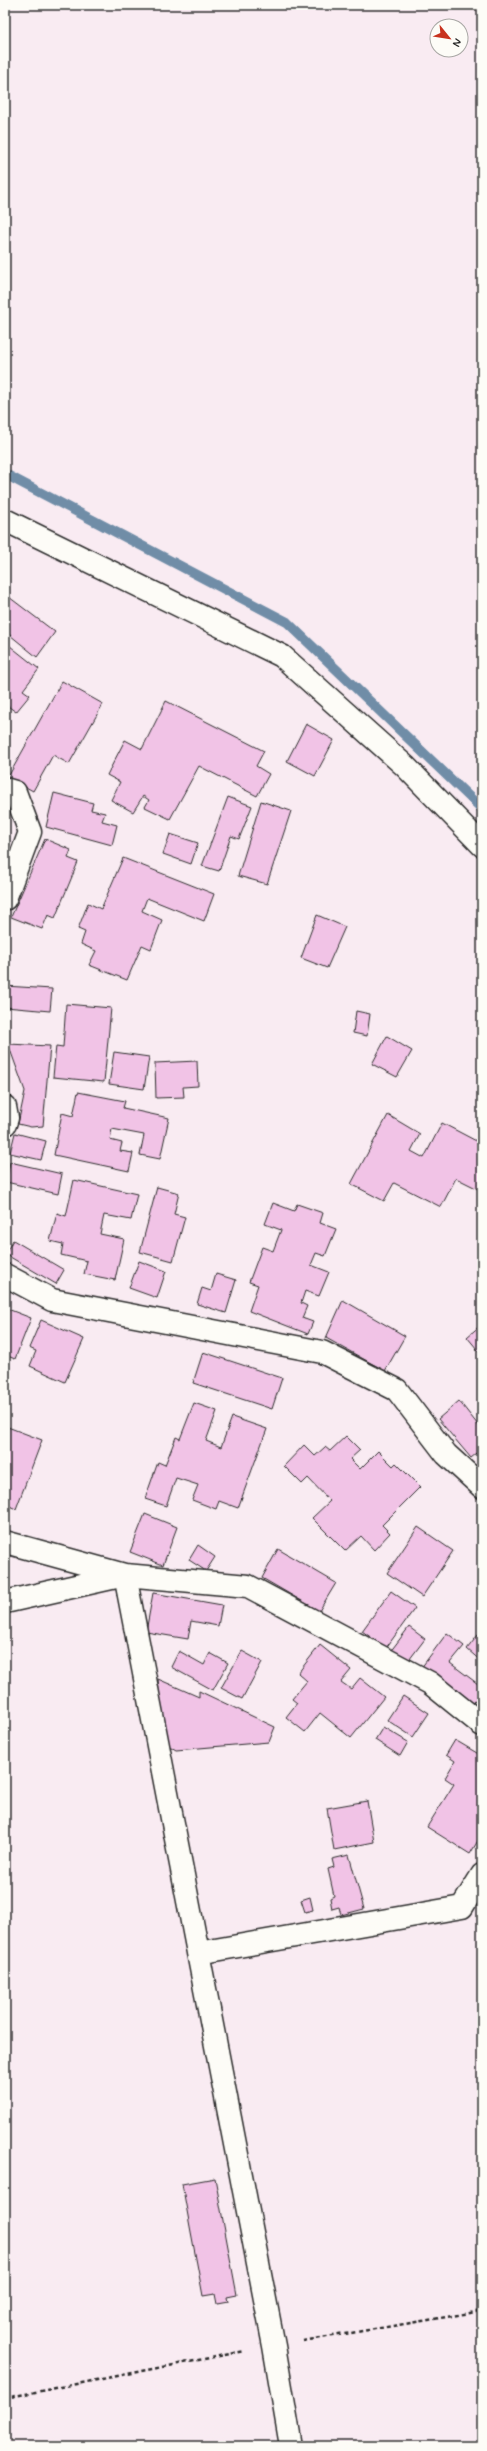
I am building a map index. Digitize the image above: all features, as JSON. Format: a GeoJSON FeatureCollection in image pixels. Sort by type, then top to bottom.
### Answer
{"type":"FeatureCollection","features":[{"type":"Feature","properties":{"kind":"street"},"geometry":{"type":"LineString","coordinates":[[5,520],[282,656],[405,766],[482,845]]}},
{"type":"Feature","properties":{"kind":"street"},"geometry":{"type":"LineString","coordinates":[[5,789],[15,792],[30,832],[5,899]]}},
{"type":"Feature","properties":{"kind":"street"},"geometry":{"type":"LineString","coordinates":[[5,1107],[7,1118],[5,1124]]}},
{"type":"Feature","properties":{"kind":"street"},"geometry":{"type":"LineString","coordinates":[[5,1275],[52,1300],[322,1352],[397,1390],[446,1454],[482,1487]]}},
{"type":"Feature","properties":{"kind":"street"},"geometry":{"type":"LineString","coordinates":[[5,1542],[126,1575],[248,1586],[430,1683],[482,1725]]}},
{"type":"Feature","properties":{"kind":"street"},"geometry":{"type":"LineString","coordinates":[[5,1602],[126,1575]]}},
{"type":"Feature","properties":{"kind":"street"},"geometry":{"type":"LineString","coordinates":[[126,1575],[274,2346],[291,2446]]}},
{"type":"Feature","properties":{"kind":"street"},"geometry":{"type":"LineString","coordinates":[[198,1953],[462,1907],[482,1875]]}},
{"type":"Feature","properties":{"kind":"path"},"geometry":{"type":"LineString","coordinates":[[5,2398],[274,2346],[482,2311]]}},
{"type":"Feature","properties":{"kind":"building"},"geometry":{"type":"Polygon","coordinates":[[[5,594],[55,632],[37,657],[5,631],[5,594]]]}},
{"type":"Feature","properties":{"kind":"building"},"geometry":{"type":"Polygon","coordinates":[[[5,642],[39,669],[23,690],[30,695],[16,712],[5,704],[5,642]]]}},
{"type":"Feature","properties":{"kind":"building"},"geometry":{"type":"Polygon","coordinates":[[[62,681],[103,704],[69,764],[53,755],[33,791],[8,777],[62,681]]]}},
{"type":"Feature","properties":{"kind":"building"},"geometry":{"type":"Polygon","coordinates":[[[166,701],[264,751],[256,766],[269,774],[257,796],[199,766],[170,819],[145,807],[149,800],[143,796],[133,812],[111,800],[120,782],[107,775],[125,740],[142,749],[166,701]]]}},
{"type":"Feature","properties":{"kind":"building"},"geometry":{"type":"Polygon","coordinates":[[[306,724],[334,740],[315,776],[287,761],[306,724]]]}},
{"type":"Feature","properties":{"kind":"building"},"geometry":{"type":"Polygon","coordinates":[[[54,793],[93,803],[91,810],[105,813],[102,821],[117,825],[112,845],[46,827],[54,793]]]}},
{"type":"Feature","properties":{"kind":"building"},"geometry":{"type":"Polygon","coordinates":[[[228,797],[252,806],[239,839],[231,836],[219,871],[202,866],[228,797]]]}},
{"type":"Feature","properties":{"kind":"building"},"geometry":{"type":"Polygon","coordinates":[[[261,801],[291,811],[267,884],[238,876],[261,801]]]}},
{"type":"Feature","properties":{"kind":"building"},"geometry":{"type":"Polygon","coordinates":[[[170,834],[198,843],[191,864],[163,854],[170,834]]]}},
{"type":"Feature","properties":{"kind":"building"},"geometry":{"type":"Polygon","coordinates":[[[45,839],[71,850],[68,858],[78,862],[55,918],[48,915],[42,929],[11,917],[45,839]]]}},
{"type":"Feature","properties":{"kind":"building"},"geometry":{"type":"Polygon","coordinates":[[[123,858],[214,894],[204,921],[147,898],[142,911],[162,920],[151,949],[142,945],[127,980],[89,965],[96,951],[81,944],[85,932],[78,929],[88,903],[101,909],[123,858]]]}},
{"type":"Feature","properties":{"kind":"building"},"geometry":{"type":"Polygon","coordinates":[[[317,915],[345,927],[327,968],[301,958],[317,915]]]}},
{"type":"Feature","properties":{"kind":"building"},"geometry":{"type":"Polygon","coordinates":[[[5,986],[52,989],[50,1011],[5,1007],[5,986]]]}},
{"type":"Feature","properties":{"kind":"building"},"geometry":{"type":"Polygon","coordinates":[[[66,1004],[111,1008],[104,1082],[53,1077],[56,1046],[63,1047],[66,1004]]]}},
{"type":"Feature","properties":{"kind":"building"},"geometry":{"type":"Polygon","coordinates":[[[356,1011],[370,1014],[367,1036],[353,1033],[356,1011]]]}},
{"type":"Feature","properties":{"kind":"building"},"geometry":{"type":"Polygon","coordinates":[[[387,1036],[412,1051],[397,1077],[372,1064],[387,1036]]]}},
{"type":"Feature","properties":{"kind":"building"},"geometry":{"type":"Polygon","coordinates":[[[8,1044],[50,1046],[43,1126],[31,1127],[18,1124],[25,1091],[8,1044]]]}},
{"type":"Feature","properties":{"kind":"building"},"geometry":{"type":"Polygon","coordinates":[[[114,1052],[149,1057],[144,1089],[109,1084],[114,1052]]]}},
{"type":"Feature","properties":{"kind":"building"},"geometry":{"type":"Polygon","coordinates":[[[197,1061],[198,1086],[183,1087],[184,1097],[156,1098],[155,1063],[197,1061]]]}},
{"type":"Feature","properties":{"kind":"building"},"geometry":{"type":"Polygon","coordinates":[[[78,1092],[125,1101],[123,1108],[169,1118],[160,1159],[140,1155],[144,1135],[112,1129],[110,1140],[122,1143],[120,1151],[133,1153],[129,1171],[54,1155],[62,1113],[73,1116],[78,1092]]]}},
{"type":"Feature","properties":{"kind":"building"},"geometry":{"type":"Polygon","coordinates":[[[388,1115],[420,1134],[411,1151],[424,1158],[442,1123],[482,1144],[482,1191],[456,1178],[441,1207],[394,1183],[384,1201],[351,1184],[388,1115]]]}},
{"type":"Feature","properties":{"kind":"building"},"geometry":{"type":"Polygon","coordinates":[[[15,1133],[46,1141],[41,1160],[10,1153],[15,1133]]]}},
{"type":"Feature","properties":{"kind":"building"},"geometry":{"type":"Polygon","coordinates":[[[10,1162],[62,1174],[58,1194],[6,1182],[10,1162]]]}},
{"type":"Feature","properties":{"kind":"building"},"geometry":{"type":"Polygon","coordinates":[[[74,1180],[137,1194],[131,1220],[104,1215],[100,1234],[124,1239],[115,1280],[84,1274],[87,1261],[61,1255],[63,1244],[50,1241],[57,1213],[66,1216],[74,1180]]]}},
{"type":"Feature","properties":{"kind":"building"},"geometry":{"type":"Polygon","coordinates":[[[157,1187],[179,1193],[174,1214],[185,1217],[173,1261],[140,1252],[157,1187]]]}},
{"type":"Feature","properties":{"kind":"building"},"geometry":{"type":"Polygon","coordinates":[[[273,1203],[294,1211],[297,1204],[323,1213],[320,1223],[336,1229],[325,1256],[316,1253],[311,1265],[329,1272],[319,1296],[305,1291],[301,1303],[307,1306],[302,1318],[313,1322],[308,1334],[249,1311],[258,1285],[249,1282],[262,1247],[273,1251],[281,1230],[265,1224],[273,1203]]]}},
{"type":"Feature","properties":{"kind":"building"},"geometry":{"type":"Polygon","coordinates":[[[13,1240],[64,1270],[56,1284],[5,1254],[13,1240]]]}},
{"type":"Feature","properties":{"kind":"building"},"geometry":{"type":"Polygon","coordinates":[[[139,1261],[166,1271],[157,1298],[129,1288],[139,1261]]]}},
{"type":"Feature","properties":{"kind":"building"},"geometry":{"type":"Polygon","coordinates":[[[216,1274],[236,1280],[226,1313],[197,1304],[202,1288],[211,1291],[216,1274]]]}},
{"type":"Feature","properties":{"kind":"building"},"geometry":{"type":"Polygon","coordinates":[[[343,1300],[405,1336],[385,1371],[326,1338],[343,1300]]]}},
{"type":"Feature","properties":{"kind":"building"},"geometry":{"type":"Polygon","coordinates":[[[5,1308],[31,1318],[15,1359],[5,1355],[5,1308]]]}},
{"type":"Feature","properties":{"kind":"building"},"geometry":{"type":"Polygon","coordinates":[[[41,1320],[84,1339],[65,1382],[30,1366],[36,1351],[29,1348],[41,1320]]]}},
{"type":"Feature","properties":{"kind":"building"},"geometry":{"type":"Polygon","coordinates":[[[482,1324],[482,1355],[467,1337],[482,1324]]]}},
{"type":"Feature","properties":{"kind":"building"},"geometry":{"type":"Polygon","coordinates":[[[203,1352],[282,1378],[272,1409],[193,1383],[203,1352]]]}},
{"type":"Feature","properties":{"kind":"building"},"geometry":{"type":"Polygon","coordinates":[[[459,1401],[482,1430],[482,1449],[471,1458],[438,1419],[459,1401]]]}},
{"type":"Feature","properties":{"kind":"building"},"geometry":{"type":"Polygon","coordinates":[[[194,1403],[217,1411],[206,1441],[221,1447],[232,1417],[267,1429],[238,1508],[219,1501],[216,1509],[192,1500],[198,1485],[176,1478],[166,1506],[145,1499],[158,1462],[165,1465],[176,1437],[180,1439],[194,1403]]]}},
{"type":"Feature","properties":{"kind":"building"},"geometry":{"type":"Polygon","coordinates":[[[5,1426],[42,1440],[16,1509],[5,1504],[5,1426]]]}},
{"type":"Feature","properties":{"kind":"building"},"geometry":{"type":"Polygon","coordinates":[[[346,1436],[360,1450],[350,1459],[360,1469],[378,1451],[393,1466],[396,1463],[420,1487],[382,1525],[390,1533],[374,1550],[361,1536],[345,1551],[312,1518],[330,1501],[308,1478],[302,1484],[284,1466],[304,1445],[315,1456],[325,1447],[330,1451],[346,1436]]]}},
{"type":"Feature","properties":{"kind":"building"},"geometry":{"type":"Polygon","coordinates":[[[145,1514],[177,1527],[163,1565],[130,1552],[145,1514]]]}},
{"type":"Feature","properties":{"kind":"building"},"geometry":{"type":"Polygon","coordinates":[[[418,1527],[453,1551],[422,1597],[387,1573],[418,1527]]]}},
{"type":"Feature","properties":{"kind":"building"},"geometry":{"type":"Polygon","coordinates":[[[198,1545],[215,1557],[206,1571],[189,1560],[198,1545]]]}},
{"type":"Feature","properties":{"kind":"building"},"geometry":{"type":"Polygon","coordinates":[[[278,1549],[336,1583],[319,1611],[262,1578],[278,1549]]]}},
{"type":"Feature","properties":{"kind":"building"},"geometry":{"type":"Polygon","coordinates":[[[391,1591],[415,1608],[386,1648],[362,1631],[391,1591]]]}},
{"type":"Feature","properties":{"kind":"building"},"geometry":{"type":"Polygon","coordinates":[[[153,1593],[222,1605],[218,1626],[191,1621],[188,1639],[146,1632],[153,1593]]]}},
{"type":"Feature","properties":{"kind":"building"},"geometry":{"type":"Polygon","coordinates":[[[409,1627],[425,1639],[406,1664],[390,1652],[409,1627]]]}},
{"type":"Feature","properties":{"kind":"building"},"geometry":{"type":"Polygon","coordinates":[[[482,1630],[482,1662],[467,1649],[482,1630]]]}},
{"type":"Feature","properties":{"kind":"building"},"geometry":{"type":"Polygon","coordinates":[[[447,1633],[464,1646],[450,1663],[482,1687],[482,1692],[471,1706],[421,1668],[447,1633]]]}},
{"type":"Feature","properties":{"kind":"building"},"geometry":{"type":"Polygon","coordinates":[[[320,1645],[351,1670],[341,1682],[351,1689],[360,1678],[384,1697],[351,1738],[320,1713],[305,1732],[286,1717],[297,1703],[292,1699],[307,1681],[298,1673],[320,1645]]]}},
{"type":"Feature","properties":{"kind":"building"},"geometry":{"type":"Polygon","coordinates":[[[179,1651],[204,1665],[210,1653],[228,1663],[213,1690],[171,1667],[179,1651]]]}},
{"type":"Feature","properties":{"kind":"building"},"geometry":{"type":"Polygon","coordinates":[[[242,1651],[262,1662],[242,1699],[221,1688],[242,1651]]]}},
{"type":"Feature","properties":{"kind":"building"},"geometry":{"type":"Polygon","coordinates":[[[158,1679],[199,1697],[199,1691],[275,1727],[269,1742],[176,1750],[163,1742],[158,1679]]]}},
{"type":"Feature","properties":{"kind":"building"},"geometry":{"type":"Polygon","coordinates":[[[403,1696],[429,1713],[413,1737],[387,1720],[403,1696]]]}},
{"type":"Feature","properties":{"kind":"building"},"geometry":{"type":"Polygon","coordinates":[[[383,1727],[408,1742],[400,1756],[375,1740],[383,1727]]]}},
{"type":"Feature","properties":{"kind":"building"},"geometry":{"type":"Polygon","coordinates":[[[455,1740],[482,1756],[482,1834],[470,1854],[427,1827],[454,1784],[445,1778],[455,1761],[446,1755],[455,1740]]]}},
{"type":"Feature","properties":{"kind":"building"},"geometry":{"type":"Polygon","coordinates":[[[367,1801],[374,1842],[334,1850],[327,1808],[367,1801]]]}},
{"type":"Feature","properties":{"kind":"building"},"geometry":{"type":"Polygon","coordinates":[[[349,1855],[364,1909],[341,1915],[339,1907],[332,1909],[330,1898],[334,1896],[328,1869],[334,1867],[332,1859],[349,1855]]]}},
{"type":"Feature","properties":{"kind":"building"},"geometry":{"type":"Polygon","coordinates":[[[310,1897],[313,1910],[305,1912],[301,1900],[310,1897]]]}},
{"type":"Feature","properties":{"kind":"building"},"geometry":{"type":"Polygon","coordinates":[[[215,2178],[237,2295],[227,2297],[228,2302],[217,2304],[215,2294],[203,2296],[182,2184],[215,2178]]]}},
{"type":"Feature","properties":{"kind":"waterway"},"geometry":{"type":"LineString","coordinates":[[5,474],[287,622],[482,809]]}}]}
